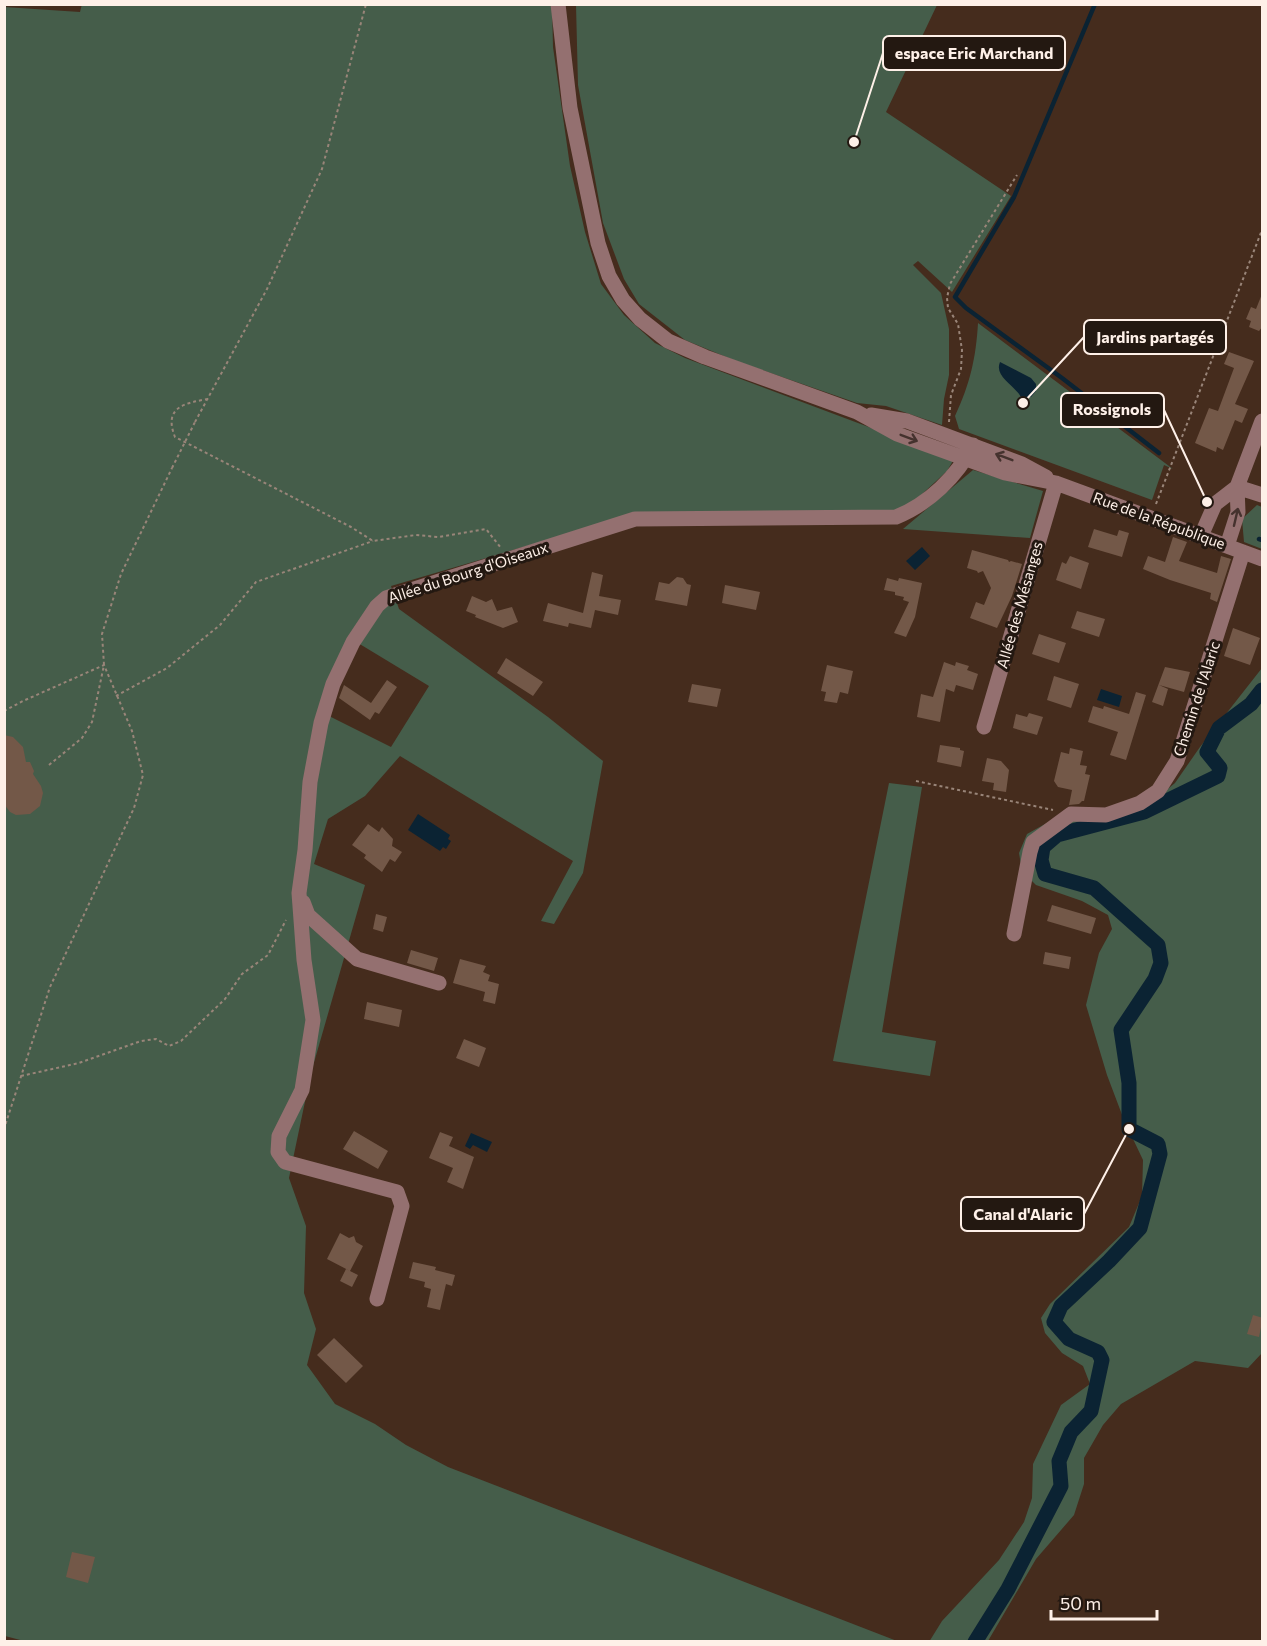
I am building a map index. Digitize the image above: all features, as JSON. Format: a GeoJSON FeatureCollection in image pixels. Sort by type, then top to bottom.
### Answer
{"type":"FeatureCollection","features":[{"type":"Feature","properties":{"kind":"street"},"geometry":{"type":"LineString","coordinates":[[558,4],[570,108],[598,243],[609,276],[623,300],[639,319],[668,341],[705,357],[857,412],[897,434],[970,452]]}},
{"type":"Feature","properties":{"kind":"street"},"geometry":{"type":"LineString","coordinates":[[857,412],[907,421],[947,436],[970,452]]}},
{"type":"Feature","properties":{"kind":"street"},"geometry":{"type":"LineString","coordinates":[[1227,546],[1238,512],[1237,487],[1263,421]]}},
{"type":"Feature","properties":{"kind":"street","name":"Rue de la République"},"geometry":{"type":"LineString","coordinates":[[970,452],[1005,473],[1056,483],[1263,559]]}},
{"type":"Feature","properties":{"kind":"street","name":"Allée du Bourg d'Oiseaux"},"geometry":{"type":"LineString","coordinates":[[377,1299],[402,1206],[397,1192],[285,1161],[278,1152],[279,1136],[302,1089],[313,1020],[304,960],[299,893],[310,782],[321,723],[333,684],[353,642],[369,617],[386,598],[635,519],[896,518],[915,509],[953,477],[970,452]]}},
{"type":"Feature","properties":{"kind":"street","name":"Allée des Mésanges"},"geometry":{"type":"LineString","coordinates":[[984,727],[1056,483]]}},
{"type":"Feature","properties":{"kind":"street"},"geometry":{"type":"LineString","coordinates":[[1237,487],[1263,495]]}},
{"type":"Feature","properties":{"kind":"street"},"geometry":{"type":"LineString","coordinates":[[1201,536],[1215,504],[1237,487]]}},
{"type":"Feature","properties":{"kind":"street","name":"Chemin de l'Alaric"},"geometry":{"type":"LineString","coordinates":[[1071,814],[1106,815],[1140,803],[1158,791],[1177,761],[1243,552]]}},
{"type":"Feature","properties":{"kind":"street"},"geometry":{"type":"LineString","coordinates":[[1014,934],[1033,842],[1071,814]]}},
{"type":"Feature","properties":{"kind":"street"},"geometry":{"type":"LineString","coordinates":[[299,893],[308,915],[357,958],[439,982]]}},
{"type":"Feature","properties":{"kind":"path"},"geometry":{"type":"LineString","coordinates":[[49,765],[81,738],[92,722],[104,665],[102,634],[121,574],[195,422],[267,289],[322,169],[366,4]]}},
{"type":"Feature","properties":{"kind":"path"},"geometry":{"type":"LineString","coordinates":[[947,436],[951,395],[961,369],[962,350],[958,324],[948,308],[947,298],[950,284],[1017,175]]}},
{"type":"Feature","properties":{"kind":"path"},"geometry":{"type":"LineString","coordinates":[[1151,518],[1263,230]]}},
{"type":"Feature","properties":{"kind":"path"},"geometry":{"type":"LineString","coordinates":[[208,399],[189,402],[178,407],[171,417],[171,428],[175,437],[351,527],[373,541]]}},
{"type":"Feature","properties":{"kind":"path"},"geometry":{"type":"LineString","coordinates":[[116,696],[167,668],[220,625],[256,582],[373,541],[416,535],[438,537],[486,529],[503,550],[516,555]]}},
{"type":"Feature","properties":{"kind":"path"},"geometry":{"type":"LineString","coordinates":[[4,1129],[50,987],[134,808],[143,775],[132,731],[104,665]]}},
{"type":"Feature","properties":{"kind":"path"},"geometry":{"type":"LineString","coordinates":[[4,711],[104,665]]}},
{"type":"Feature","properties":{"kind":"path"},"geometry":{"type":"LineString","coordinates":[[916,781],[1071,814]]}},
{"type":"Feature","properties":{"kind":"path"},"geometry":{"type":"LineString","coordinates":[[21,1076],[79,1063],[141,1041],[156,1039],[169,1046],[180,1041],[225,999],[242,974],[268,955],[299,893]]}},
{"type":"Feature","properties":{"kind":"green space"},"geometry":{"type":"Polygon","coordinates":[[[82,4],[552,5],[553,47],[570,166],[585,232],[601,284],[624,315],[655,343],[685,358],[954,459],[947,471],[907,508],[890,513],[598,525],[391,586],[399,609],[548,717],[603,761],[583,873],[554,924],[541,921],[573,861],[400,756],[365,796],[328,819],[314,864],[365,885],[311,1073],[289,1178],[306,1226],[304,1293],[316,1329],[307,1365],[335,1404],[375,1424],[406,1445],[448,1467],[897,1641],[28,1642],[5,1636],[4,7],[80,12],[82,4]],[[358,643],[327,715],[391,747],[429,686],[358,643]]]}},
{"type":"Feature","properties":{"kind":"green space"},"geometry":{"type":"Polygon","coordinates":[[[576,5],[937,5],[886,112],[1011,196],[952,292],[918,261],[913,265],[941,293],[949,329],[949,375],[942,425],[886,406],[857,403],[736,361],[685,340],[639,304],[624,279],[603,223],[578,85],[576,5]]]}},
{"type":"Feature","properties":{"kind":"green space"},"geometry":{"type":"Polygon","coordinates":[[[978,323],[1173,469],[1164,465],[1152,500],[959,429],[955,416],[971,371],[978,323]]]}},
{"type":"Feature","properties":{"kind":"green space"},"geometry":{"type":"Polygon","coordinates":[[[973,470],[1043,491],[1030,538],[903,529],[973,470]]]}},
{"type":"Feature","properties":{"kind":"green space"},"geometry":{"type":"Polygon","coordinates":[[[1257,505],[1262,507],[1262,549],[1244,542],[1242,519],[1257,505]]]}},
{"type":"Feature","properties":{"kind":"green space"},"geometry":{"type":"Polygon","coordinates":[[[1262,668],[1262,1353],[1248,1368],[1195,1361],[1121,1404],[1103,1425],[1084,1458],[1084,1484],[1074,1515],[1036,1559],[988,1641],[929,1642],[942,1621],[999,1560],[1024,1522],[1032,1498],[1033,1464],[1061,1405],[1090,1384],[1083,1366],[1062,1353],[1045,1333],[1041,1318],[1050,1304],[1129,1227],[1142,1196],[1143,1160],[1124,1120],[1107,1075],[1086,1005],[1099,953],[1112,929],[1108,915],[1082,901],[1036,885],[1022,871],[1019,853],[1027,834],[1054,819],[1153,801],[1175,783],[1262,668]]]}},
{"type":"Feature","properties":{"kind":"green space"},"geometry":{"type":"Polygon","coordinates":[[[889,783],[922,787],[882,1032],[936,1041],[930,1076],[833,1061],[889,783]]]}},
{"type":"Feature","properties":{"kind":"water"},"geometry":{"type":"Polygon","coordinates":[[[1000,362],[1031,378],[1036,384],[1036,391],[1031,397],[1021,397],[1005,380],[1000,372],[1000,362]]]}},
{"type":"Feature","properties":{"kind":"water"},"geometry":{"type":"Polygon","coordinates":[[[922,547],[930,556],[915,570],[906,561],[922,547]]]}},
{"type":"Feature","properties":{"kind":"water"},"geometry":{"type":"Polygon","coordinates":[[[1101,689],[1122,696],[1119,707],[1097,700],[1101,689]]]}},
{"type":"Feature","properties":{"kind":"water"},"geometry":{"type":"Polygon","coordinates":[[[418,814],[450,835],[448,839],[451,841],[446,849],[443,847],[440,851],[408,830],[418,814]]]}},
{"type":"Feature","properties":{"kind":"water"},"geometry":{"type":"Polygon","coordinates":[[[471,1133],[492,1142],[487,1152],[473,1145],[470,1149],[465,1146],[471,1133]]]}},
{"type":"Feature","properties":{"kind":"building"},"geometry":{"type":"Polygon","coordinates":[[[1262,294],[1263,326],[1259,331],[1249,327],[1251,321],[1246,319],[1251,307],[1256,309],[1262,294]]]}},
{"type":"Feature","properties":{"kind":"building"},"geometry":{"type":"Polygon","coordinates":[[[1229,352],[1254,361],[1235,404],[1248,409],[1242,423],[1235,420],[1223,450],[1217,447],[1216,452],[1195,443],[1209,408],[1218,411],[1234,368],[1224,364],[1229,352]]]}},
{"type":"Feature","properties":{"kind":"building"},"geometry":{"type":"Polygon","coordinates":[[[1094,529],[1117,536],[1119,530],[1129,533],[1122,557],[1088,547],[1094,529]]]}},
{"type":"Feature","properties":{"kind":"building"},"geometry":{"type":"Polygon","coordinates":[[[1173,537],[1187,542],[1179,561],[1217,573],[1221,556],[1231,559],[1217,602],[1210,599],[1211,593],[1143,569],[1148,556],[1165,562],[1173,537]]]}},
{"type":"Feature","properties":{"kind":"building"},"geometry":{"type":"Polygon","coordinates":[[[972,550],[1022,564],[1012,596],[997,628],[970,618],[976,602],[984,605],[991,588],[983,571],[978,573],[967,568],[972,550]]]}},
{"type":"Feature","properties":{"kind":"building"},"geometry":{"type":"Polygon","coordinates":[[[1070,556],[1089,563],[1081,589],[1056,580],[1062,562],[1066,564],[1070,556]]]}},
{"type":"Feature","properties":{"kind":"building"},"geometry":{"type":"Polygon","coordinates":[[[592,572],[603,575],[599,596],[621,600],[618,615],[595,610],[591,628],[569,623],[568,627],[543,621],[548,603],[583,613],[592,572]]]}},
{"type":"Feature","properties":{"kind":"building"},"geometry":{"type":"Polygon","coordinates":[[[677,577],[683,578],[687,584],[691,585],[687,606],[655,600],[659,582],[669,584],[677,577]]]}},
{"type":"Feature","properties":{"kind":"building"},"geometry":{"type":"Polygon","coordinates":[[[887,578],[922,583],[915,617],[906,637],[894,633],[909,602],[903,600],[904,597],[895,595],[895,592],[884,590],[887,578]]]}},
{"type":"Feature","properties":{"kind":"building"},"geometry":{"type":"Polygon","coordinates":[[[725,585],[760,592],[756,610],[722,603],[725,585]]]}},
{"type":"Feature","properties":{"kind":"building"},"geometry":{"type":"Polygon","coordinates":[[[472,596],[486,602],[492,599],[497,611],[512,607],[518,622],[503,628],[475,617],[476,615],[466,611],[472,596]]]}},
{"type":"Feature","properties":{"kind":"building"},"geometry":{"type":"Polygon","coordinates":[[[1077,611],[1105,619],[1099,637],[1071,628],[1077,611]]]}},
{"type":"Feature","properties":{"kind":"building"},"geometry":{"type":"Polygon","coordinates":[[[1233,628],[1260,638],[1250,665],[1224,656],[1233,628]]]}},
{"type":"Feature","properties":{"kind":"building"},"geometry":{"type":"Polygon","coordinates":[[[1039,634],[1066,643],[1059,663],[1032,654],[1039,634]]]}},
{"type":"Feature","properties":{"kind":"building"},"geometry":{"type":"Polygon","coordinates":[[[506,658],[543,682],[533,696],[497,673],[506,658]]]}},
{"type":"Feature","properties":{"kind":"building"},"geometry":{"type":"Polygon","coordinates":[[[944,662],[955,666],[956,662],[969,666],[967,670],[978,674],[973,690],[956,685],[954,692],[946,689],[940,722],[917,717],[921,694],[933,697],[944,662]]]}},
{"type":"Feature","properties":{"kind":"building"},"geometry":{"type":"Polygon","coordinates":[[[827,665],[853,671],[848,694],[840,692],[837,703],[824,701],[826,692],[821,691],[827,665]]]}},
{"type":"Feature","properties":{"kind":"building"},"geometry":{"type":"Polygon","coordinates":[[[1165,667],[1190,672],[1184,692],[1159,685],[1168,689],[1163,706],[1152,702],[1165,667]]]}},
{"type":"Feature","properties":{"kind":"building"},"geometry":{"type":"Polygon","coordinates":[[[1054,676],[1079,684],[1071,708],[1047,700],[1054,676]]]}},
{"type":"Feature","properties":{"kind":"building"},"geometry":{"type":"Polygon","coordinates":[[[387,680],[397,687],[379,714],[375,712],[370,720],[339,698],[344,685],[371,703],[387,680]]]}},
{"type":"Feature","properties":{"kind":"building"},"geometry":{"type":"Polygon","coordinates":[[[692,684],[721,689],[717,707],[688,702],[692,684]]]}},
{"type":"Feature","properties":{"kind":"building"},"geometry":{"type":"Polygon","coordinates":[[[1136,692],[1146,695],[1126,760],[1110,755],[1118,732],[1088,722],[1093,706],[1103,709],[1104,706],[1129,714],[1136,692]]]}},
{"type":"Feature","properties":{"kind":"building"},"geometry":{"type":"Polygon","coordinates":[[[1029,713],[1043,717],[1037,735],[1013,728],[1016,714],[1027,717],[1029,713]]]}},
{"type":"Feature","properties":{"kind":"building"},"geometry":{"type":"Polygon","coordinates":[[[4,735],[13,737],[23,747],[26,762],[30,762],[33,774],[41,786],[43,793],[40,806],[30,814],[16,815],[10,812],[4,804],[4,735]]]}},
{"type":"Feature","properties":{"kind":"building"},"geometry":{"type":"Polygon","coordinates":[[[940,745],[960,748],[964,751],[961,767],[937,762],[940,745]]]}},
{"type":"Feature","properties":{"kind":"building"},"geometry":{"type":"Polygon","coordinates":[[[1070,748],[1083,751],[1080,765],[1087,766],[1085,774],[1090,775],[1084,801],[1069,805],[1072,790],[1058,787],[1054,781],[1061,752],[1069,754],[1070,748]]]}},
{"type":"Feature","properties":{"kind":"building"},"geometry":{"type":"Polygon","coordinates":[[[987,758],[1001,761],[1009,770],[1006,792],[993,790],[994,783],[982,781],[987,758]]]}},
{"type":"Feature","properties":{"kind":"building"},"geometry":{"type":"Polygon","coordinates":[[[368,824],[379,832],[382,827],[393,839],[392,846],[402,852],[395,862],[390,859],[382,872],[364,858],[366,855],[352,845],[368,824]]]}},
{"type":"Feature","properties":{"kind":"building"},"geometry":{"type":"Polygon","coordinates":[[[1052,905],[1096,918],[1091,934],[1047,921],[1052,905]]]}},
{"type":"Feature","properties":{"kind":"building"},"geometry":{"type":"Polygon","coordinates":[[[376,914],[387,917],[383,932],[373,929],[376,914]]]}},
{"type":"Feature","properties":{"kind":"building"},"geometry":{"type":"Polygon","coordinates":[[[411,950],[438,958],[434,971],[407,963],[411,950]]]}},
{"type":"Feature","properties":{"kind":"building"},"geometry":{"type":"Polygon","coordinates":[[[1045,952],[1071,957],[1069,969],[1043,964],[1045,952]]]}},
{"type":"Feature","properties":{"kind":"building"},"geometry":{"type":"Polygon","coordinates":[[[460,959],[486,966],[483,972],[490,975],[488,981],[499,984],[495,1004],[483,1001],[485,992],[453,983],[460,959]]]}},
{"type":"Feature","properties":{"kind":"building"},"geometry":{"type":"Polygon","coordinates":[[[367,1002],[402,1010],[399,1027],[364,1019],[367,1002]]]}},
{"type":"Feature","properties":{"kind":"building"},"geometry":{"type":"Polygon","coordinates":[[[464,1039],[486,1048],[479,1067],[456,1058],[464,1039]]]}},
{"type":"Feature","properties":{"kind":"building"},"geometry":{"type":"Polygon","coordinates":[[[354,1131],[388,1151],[378,1169],[343,1149],[354,1131]]]}},
{"type":"Feature","properties":{"kind":"building"},"geometry":{"type":"Polygon","coordinates":[[[440,1132],[453,1137],[449,1146],[474,1157],[463,1189],[447,1182],[453,1168],[429,1158],[440,1132]]]}},
{"type":"Feature","properties":{"kind":"building"},"geometry":{"type":"Polygon","coordinates":[[[340,1233],[349,1238],[354,1236],[356,1242],[363,1246],[350,1271],[327,1259],[340,1233]]]}},
{"type":"Feature","properties":{"kind":"building"},"geometry":{"type":"Polygon","coordinates":[[[413,1262],[436,1267],[435,1270],[455,1275],[452,1286],[446,1284],[440,1310],[427,1307],[431,1289],[424,1287],[425,1282],[409,1278],[413,1262]]]}},
{"type":"Feature","properties":{"kind":"building"},"geometry":{"type":"Polygon","coordinates":[[[346,1269],[358,1275],[352,1287],[340,1281],[346,1269]]]}},
{"type":"Feature","properties":{"kind":"building"},"geometry":{"type":"Polygon","coordinates":[[[1253,1315],[1263,1318],[1259,1337],[1247,1334],[1253,1315]]]}},
{"type":"Feature","properties":{"kind":"building"},"geometry":{"type":"Polygon","coordinates":[[[334,1338],[363,1366],[346,1383],[317,1355],[334,1338]]]}},
{"type":"Feature","properties":{"kind":"building"},"geometry":{"type":"Polygon","coordinates":[[[72,1552],[95,1557],[88,1583],[66,1577],[72,1552]]]}},
{"type":"Feature","properties":{"kind":"waterway"},"geometry":{"type":"LineString","coordinates":[[1095,4],[1014,197],[955,297],[966,308],[1159,453]]}},
{"type":"Feature","properties":{"kind":"waterway"},"geometry":{"type":"LineString","coordinates":[[975,1642],[1008,1589],[1061,1486],[1059,1461],[1071,1432],[1091,1411],[1102,1360],[1098,1352],[1069,1339],[1054,1322],[1061,1306],[1140,1228],[1160,1154],[1158,1144],[1129,1129],[1129,1083],[1121,1030],[1155,979],[1161,963],[1158,945],[1094,888],[1045,874],[1041,860],[1043,847],[1057,835],[1144,812],[1218,776],[1220,768],[1207,752],[1219,728],[1251,704],[1262,690]]}},
{"type":"Feature","properties":{"kind":"place","name":"espace Eric Marchand"},"geometry":{"type":"Point","coordinates":[854,142]}},
{"type":"Feature","properties":{"kind":"place","name":"Jardins partagés"},"geometry":{"type":"Point","coordinates":[1023,403]}},
{"type":"Feature","properties":{"kind":"place","name":"Rossignols"},"geometry":{"type":"Point","coordinates":[1207,502]}},
{"type":"Feature","properties":{"kind":"place","name":"Canal d'Alaric"},"geometry":{"type":"Point","coordinates":[1129,1129]}}]}
